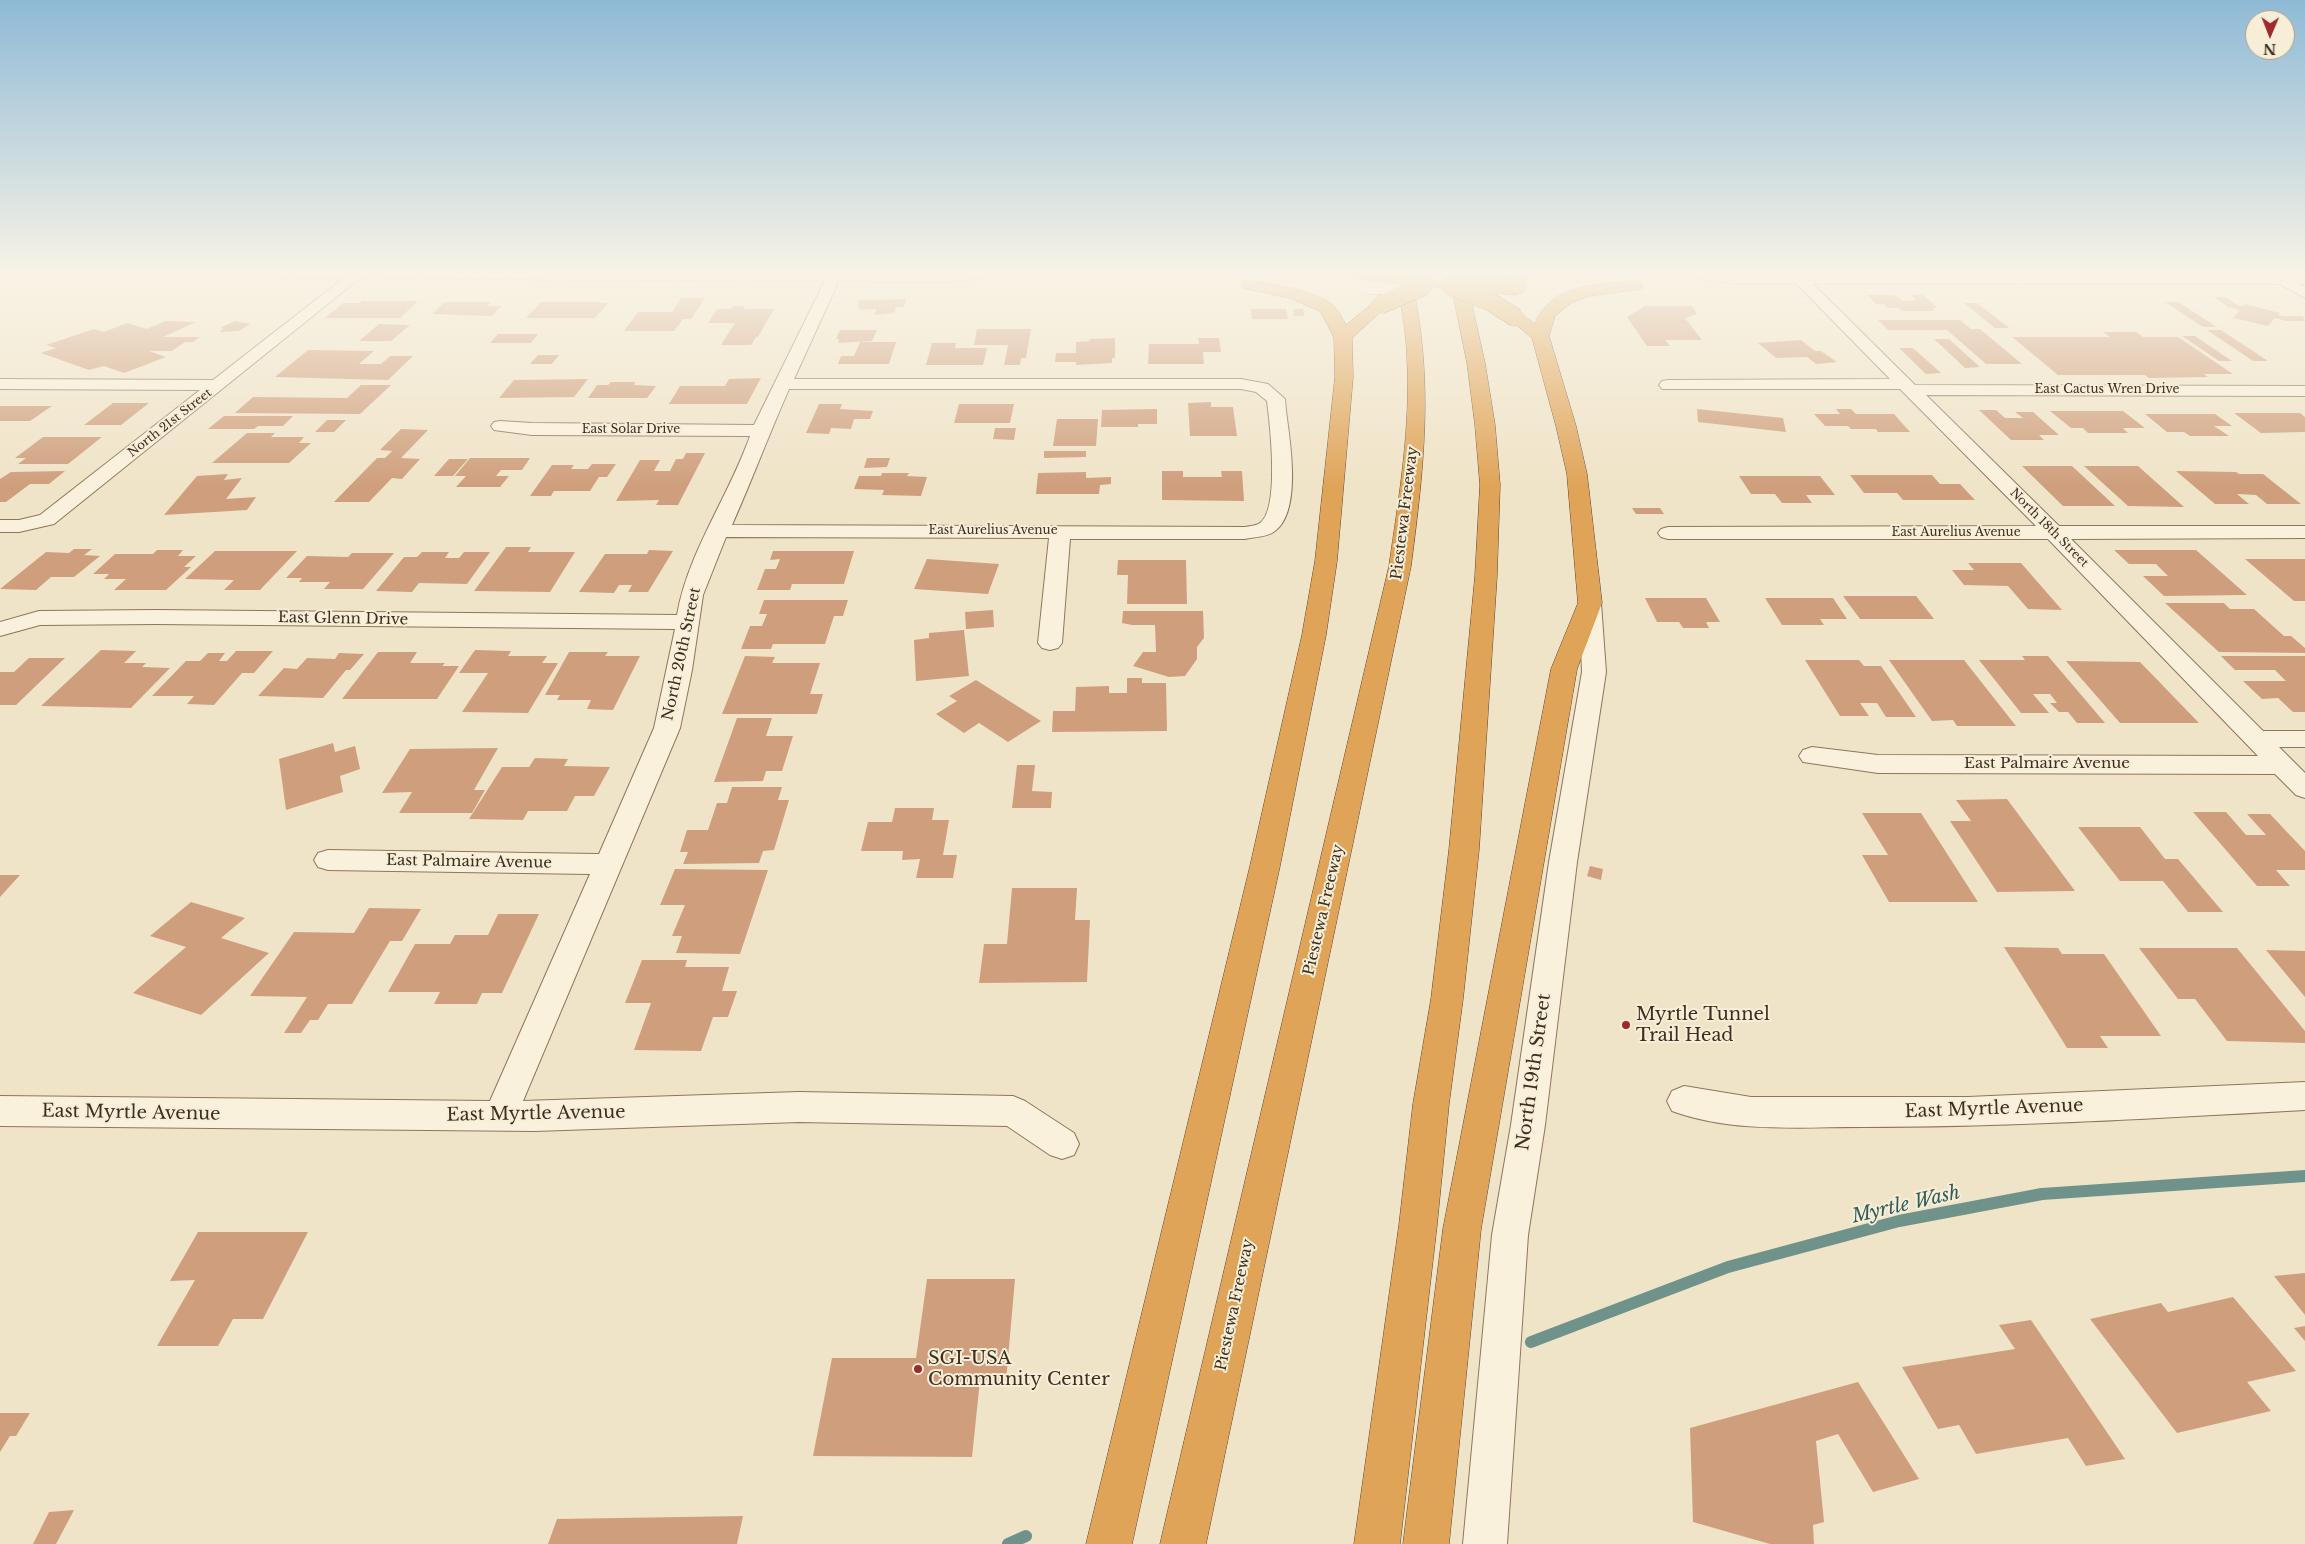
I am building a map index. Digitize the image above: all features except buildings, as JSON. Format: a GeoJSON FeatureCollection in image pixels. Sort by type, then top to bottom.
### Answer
{"type":"FeatureCollection","features":[{"type":"Feature","properties":{"kind":"highway"},"geometry":{"type":"LineString","coordinates":[[1109,1544],[1265,866],[1314,635],[1326,561],[1338,445],[1344,377],[1343,342]]}},
{"type":"Feature","properties":{"kind":"highway","name":"Piestewa Freeway"},"geometry":{"type":"LineString","coordinates":[[1182,1544],[1400,566],[1410,493],[1416,419],[1416,357],[1420,342]]}},
{"type":"Feature","properties":{"kind":"highway"},"geometry":{"type":"LineString","coordinates":[[1377,1544],[1418,1225],[1431,1104],[1447,999],[1464,850],[1486,576],[1490,485],[1485,424],[1476,363],[1466,342]]}},
{"type":"Feature","properties":{"kind":"highway"},"geometry":{"type":"LineString","coordinates":[[1426,1544],[1462,1230],[1564,669],[1590,603],[1577,474],[1566,426],[1542,342]]}},
{"type":"Feature","properties":{"kind":"street","name":"North 21st Street"},"geometry":{"type":"LineString","coordinates":[[47,520],[272,342]]}},
{"type":"Feature","properties":{"kind":"street","name":"North 20th Street"},"geometry":{"type":"LineString","coordinates":[[500,1116],[667,728],[680,670],[692,595],[717,532],[749,466],[761,431],[804,342]]}},
{"type":"Feature","properties":{"kind":"street","name":"North 18th Street"},"geometry":{"type":"LineString","coordinates":[[1861,342],[2054,532],[2305,789]]}},
{"type":"Feature","properties":{"kind":"street"},"geometry":{"type":"LineString","coordinates":[[0,384],[218,385]]}},
{"type":"Feature","properties":{"kind":"street","name":"East Aurelius Avenue"},"geometry":{"type":"LineString","coordinates":[[717,532],[1060,531],[1245,533],[1267,528],[1278,515],[1282,448],[1276,398],[1262,388],[1241,384],[785,384]]}},
{"type":"Feature","properties":{"kind":"street","name":"East Cactus Wren Drive"},"geometry":{"type":"LineString","coordinates":[[1668,385],[2305,391]]}},
{"type":"Feature","properties":{"kind":"street","name":"East Solar Drive"},"geometry":{"type":"LineString","coordinates":[[500,426],[532,429],[761,431]]}},
{"type":"Feature","properties":{"kind":"street"},"geometry":{"type":"LineString","coordinates":[[0,526],[19,526],[47,520]]}},
{"type":"Feature","properties":{"kind":"street"},"geometry":{"type":"LineString","coordinates":[[1050,643],[1060,531]]}},
{"type":"Feature","properties":{"kind":"street","name":"East Aurelius Avenue"},"geometry":{"type":"LineString","coordinates":[[1668,533],[2305,532]]}},
{"type":"Feature","properties":{"kind":"street","name":"North 19th Street"},"geometry":{"type":"LineString","coordinates":[[1486,1544],[1510,1235],[1528,1125],[1563,862],[1594,672],[1590,603]]}},
{"type":"Feature","properties":{"kind":"street","name":"East Glenn Drive"},"geometry":{"type":"LineString","coordinates":[[0,629],[38,618],[156,617],[687,622]]}},
{"type":"Feature","properties":{"kind":"street"},"geometry":{"type":"LineString","coordinates":[[2257,739],[2305,739]]}},
{"type":"Feature","properties":{"kind":"street","name":"East Palmaire Avenue"},"geometry":{"type":"LineString","coordinates":[[1812,756],[1878,764],[2281,765]]}},
{"type":"Feature","properties":{"kind":"street","name":"East Palmaire Avenue"},"geometry":{"type":"LineString","coordinates":[[328,860],[610,864]]}},
{"type":"Feature","properties":{"kind":"street","name":"East Myrtle Avenue"},"geometry":{"type":"LineString","coordinates":[[1684,1101],[1751,1112],[1968,1112],[2305,1096]]}},
{"type":"Feature","properties":{"kind":"street","name":"East Myrtle Avenue"},"geometry":{"type":"LineString","coordinates":[[0,1111],[500,1116],[799,1107],[1013,1111],[1062,1144]]}},
{"type":"Feature","properties":{"kind":"waterway","name":"Myrtle Wash"},"geometry":{"type":"LineString","coordinates":[[1531,1342],[1728,1267],[1899,1221],[2042,1194],[2305,1176]]}},
{"type":"Feature","properties":{"kind":"waterway","name":"Myrtle Wash"},"geometry":{"type":"LineString","coordinates":[[1008,1544],[1026,1536]]}},
{"type":"Feature","properties":{"kind":"place","name":"Myrtle Tunnel Trail Head"},"geometry":{"type":"Point","coordinates":[1626,1025]}},
{"type":"Feature","properties":{"kind":"place","name":"SGI-USA Community Center"},"geometry":{"type":"Point","coordinates":[918,1369]}}]}
